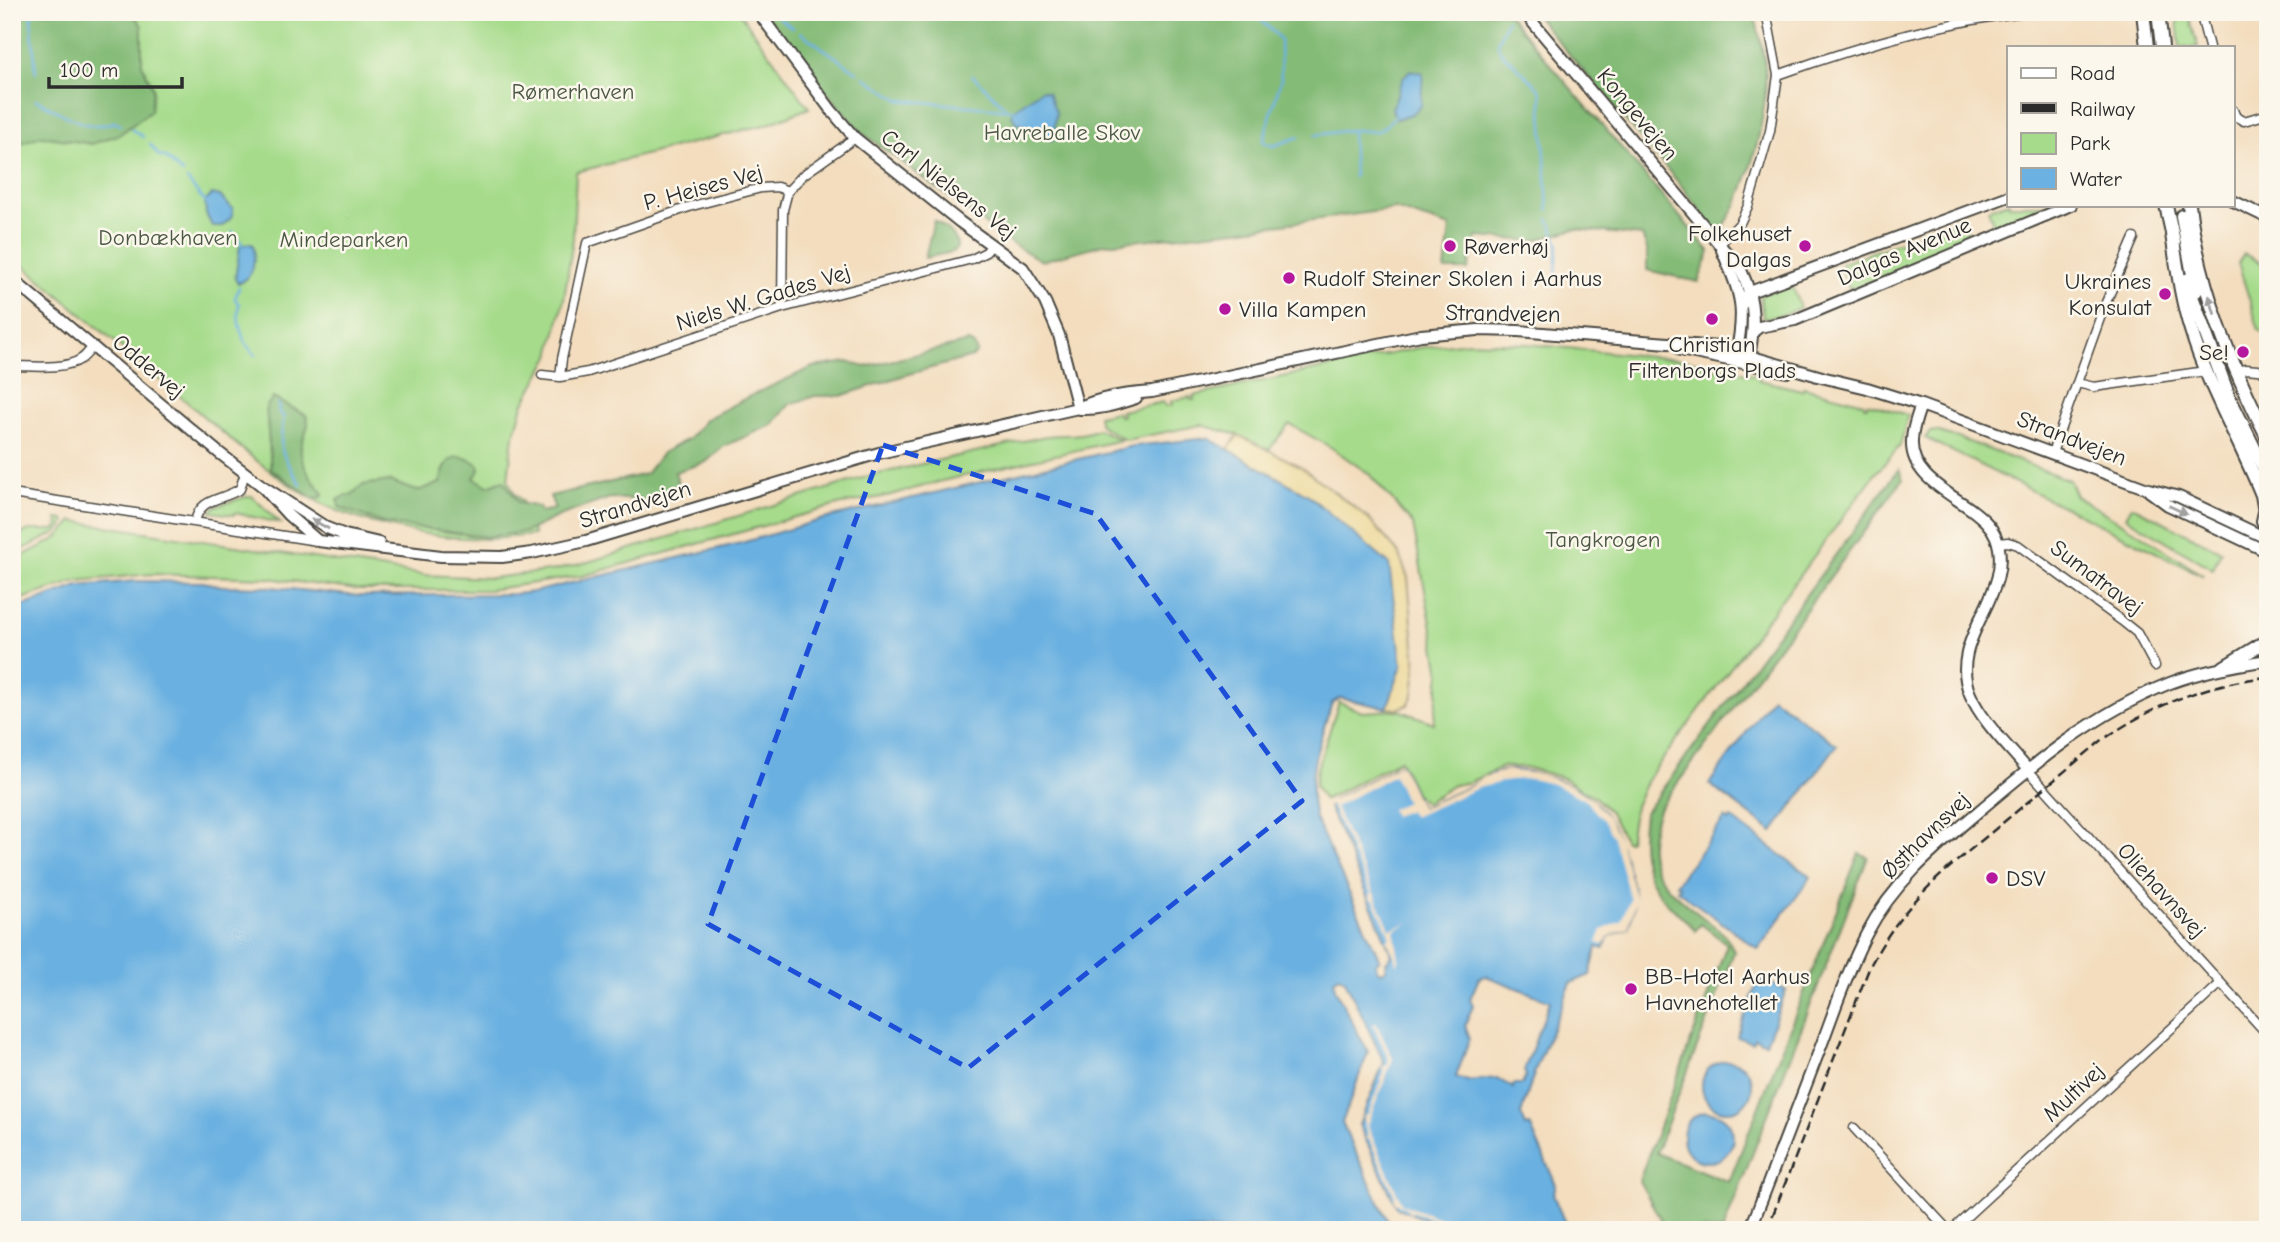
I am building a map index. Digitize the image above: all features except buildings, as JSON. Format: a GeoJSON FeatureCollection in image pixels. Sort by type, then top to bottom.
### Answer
{"type":"FeatureCollection","features":[{"type":"Feature","properties":{"kind":"main road"},"geometry":{"type":"LineString","coordinates":[[2143,12],[2147,46]]}},
{"type":"Feature","properties":{"kind":"main road"},"geometry":{"type":"LineString","coordinates":[[2158,12],[2162,46]]}},
{"type":"Feature","properties":{"kind":"main road"},"geometry":{"type":"LineString","coordinates":[[2166,206],[2181,292],[2191,330],[2206,371],[2262,495],[2265,512],[2263,521]]}},
{"type":"Feature","properties":{"kind":"main road"},"geometry":{"type":"LineString","coordinates":[[2181,206],[2202,324]]}},
{"type":"Feature","properties":{"kind":"main road"},"geometry":{"type":"LineString","coordinates":[[2189,206],[2208,293],[2236,371],[2268,438]]}},
{"type":"Feature","properties":{"kind":"main road"},"geometry":{"type":"LineString","coordinates":[[2172,234],[2229,397],[2266,469],[2268,480]]}},
{"type":"Feature","properties":{"kind":"main road"},"geometry":{"type":"LineString","coordinates":[[2224,667],[2268,640]]}},
{"type":"Feature","properties":{"kind":"street","name":"Carl Nielsens Vej"},"geometry":{"type":"LineString","coordinates":[[758,12],[855,138],[1023,268],[1045,302],[1059,335],[1078,408]]}},
{"type":"Feature","properties":{"kind":"street","name":"Kongevejen"},"geometry":{"type":"LineString","coordinates":[[1524,12],[1719,245]]}},
{"type":"Feature","properties":{"kind":"street"},"geometry":{"type":"LineString","coordinates":[[1719,245],[1740,223],[1756,185],[1770,131],[1778,75],[1766,12]]}},
{"type":"Feature","properties":{"kind":"street"},"geometry":{"type":"LineString","coordinates":[[1778,75],[1819,60],[1927,29],[1971,19],[2025,12]]}},
{"type":"Feature","properties":{"kind":"street"},"geometry":{"type":"LineString","coordinates":[[2200,12],[2209,46]]}},
{"type":"Feature","properties":{"kind":"street"},"geometry":{"type":"LineString","coordinates":[[2234,111],[2240,120],[2249,121],[2268,114]]}},
{"type":"Feature","properties":{"kind":"street","name":"P. Heises Vej"},"geometry":{"type":"LineString","coordinates":[[560,377],[587,243],[692,206],[761,188],[777,187],[788,191],[803,175],[855,138]]}},
{"type":"Feature","properties":{"kind":"street"},"geometry":{"type":"LineString","coordinates":[[782,308],[783,210],[788,191]]}},
{"type":"Feature","properties":{"kind":"street","name":"Dalgas Avenue"},"geometry":{"type":"LineString","coordinates":[[1750,292],[2007,197]]}},
{"type":"Feature","properties":{"kind":"street"},"geometry":{"type":"LineString","coordinates":[[2234,201],[2268,218]]}},
{"type":"Feature","properties":{"kind":"street","name":"Dalgas Avenue"},"geometry":{"type":"LineString","coordinates":[[1754,331],[1759,327],[1795,320],[2069,206]]}},
{"type":"Feature","properties":{"kind":"street"},"geometry":{"type":"LineString","coordinates":[[2052,453],[2104,307],[2134,238]]}},
{"type":"Feature","properties":{"kind":"street","name":"Niels W. Gades Vej"},"geometry":{"type":"LineString","coordinates":[[542,375],[560,377],[588,372],[782,308],[972,259],[986,252],[992,245]]}},
{"type":"Feature","properties":{"kind":"street"},"geometry":{"type":"LineString","coordinates":[[1719,245],[1730,254],[1741,270],[1750,292],[1754,331],[1748,360]]}},
{"type":"Feature","properties":{"kind":"street"},"geometry":{"type":"LineString","coordinates":[[1719,245],[1742,305],[1742,325],[1736,357]]}},
{"type":"Feature","properties":{"kind":"street","name":"Oddervej"},"geometry":{"type":"LineString","coordinates":[[12,279],[261,485],[338,533],[419,554]]}},
{"type":"Feature","properties":{"kind":"street"},"geometry":{"type":"LineString","coordinates":[[1742,305],[1750,292]]}},
{"type":"Feature","properties":{"kind":"street","name":"Strandvejen"},"geometry":{"type":"LineString","coordinates":[[12,494],[419,554],[502,557],[560,548],[879,453],[1078,408],[1093,401],[1152,392],[1421,335],[1451,331],[1518,331],[1649,343],[1736,357],[1921,404],[2145,488],[2179,497],[2265,538]]}},
{"type":"Feature","properties":{"kind":"street"},"geometry":{"type":"LineString","coordinates":[[12,366],[74,362],[81,359],[93,346]]}},
{"type":"Feature","properties":{"kind":"street"},"geometry":{"type":"LineString","coordinates":[[2077,383],[2094,387],[2206,371]]}},
{"type":"Feature","properties":{"kind":"street"},"geometry":{"type":"LineString","coordinates":[[2236,371],[2268,371]]}},
{"type":"Feature","properties":{"kind":"street"},"geometry":{"type":"LineString","coordinates":[[1921,404],[1912,441],[1915,461],[1927,476],[1987,523],[1997,543],[1999,576],[1968,645],[1964,665],[1966,680],[1971,696],[1986,719],[2028,770]]}},
{"type":"Feature","properties":{"kind":"street"},"geometry":{"type":"LineString","coordinates":[[195,523],[198,511],[203,505],[240,489],[246,473]]}},
{"type":"Feature","properties":{"kind":"street","name":"Oddervej"},"geometry":{"type":"LineString","coordinates":[[261,485],[288,515],[318,541]]}},
{"type":"Feature","properties":{"kind":"street","name":"Strandvejen"},"geometry":{"type":"LineString","coordinates":[[2145,488],[2168,505],[2268,552]]}},
{"type":"Feature","properties":{"kind":"street"},"geometry":{"type":"LineString","coordinates":[[2250,530],[2263,521],[2268,552]]}},
{"type":"Feature","properties":{"kind":"street","name":"Sumatravej"},"geometry":{"type":"LineString","coordinates":[[1997,543],[2018,545],[2122,621],[2137,633],[2155,666]]}},
{"type":"Feature","properties":{"kind":"street","name":"Østhavnsvej"},"geometry":{"type":"LineString","coordinates":[[1750,1230],[1846,981],[1867,932],[1894,891],[1924,858],[2080,730],[2122,705],[2172,682],[2224,667],[2268,660]]}},
{"type":"Feature","properties":{"kind":"street","name":"Oliehavnsvej"},"geometry":{"type":"LineString","coordinates":[[2028,770],[2268,1035]]}},
{"type":"Feature","properties":{"kind":"street","name":"Multivej"},"geometry":{"type":"LineString","coordinates":[[1950,1230],[2221,983]]}},
{"type":"Feature","properties":{"kind":"street"},"geometry":{"type":"LineString","coordinates":[[1854,1128],[1950,1230]]}},
{"type":"Feature","properties":{"kind":"highlighted area"},"geometry":{"type":"Polygon","coordinates":[[[883,445],[1096,514],[1302,801],[968,1068],[708,924],[883,445]]]}},
{"type":"Feature","properties":{"kind":"green space","name":"Mindeparken"},"geometry":{"type":"Polygon","coordinates":[[[12,12],[739,12],[809,108],[768,124],[576,172],[573,239],[564,299],[550,356],[523,405],[512,443],[508,481],[522,501],[534,535],[486,539],[443,536],[398,529],[354,517],[315,500],[281,479],[12,256],[12,12]]]}},
{"type":"Feature","properties":{"kind":"green space"},"geometry":{"type":"Polygon","coordinates":[[[12,12],[132,12],[142,26],[142,64],[153,88],[151,111],[120,134],[92,144],[41,136],[12,146],[12,12]]]}},
{"type":"Feature","properties":{"kind":"green space","name":"Havreballe Skov"},"geometry":{"type":"Polygon","coordinates":[[[764,12],[1506,12],[1710,252],[1698,282],[1647,270],[1647,249],[1642,236],[1575,229],[1533,241],[1477,237],[1468,270],[1445,270],[1450,227],[1395,209],[1104,244],[1042,261],[1012,244],[861,132],[803,64],[764,12]]]}},
{"type":"Feature","properties":{"kind":"green space"},"geometry":{"type":"Polygon","coordinates":[[[1533,12],[1754,12],[1766,72],[1762,118],[1745,183],[1728,220],[1718,233],[1678,182],[1533,12]]]}},
{"type":"Feature","properties":{"kind":"green space"},"geometry":{"type":"Polygon","coordinates":[[[2176,12],[2188,12],[2198,46],[2180,46],[2176,12]]]}},
{"type":"Feature","properties":{"kind":"green space"},"geometry":{"type":"Polygon","coordinates":[[[2007,203],[2007,206],[2058,206],[1996,231],[1988,209],[2007,203]]]}},
{"type":"Feature","properties":{"kind":"green space"},"geometry":{"type":"Polygon","coordinates":[[[1963,219],[1971,241],[1857,288],[1849,288],[1842,263],[1963,219]]]}},
{"type":"Feature","properties":{"kind":"green space"},"geometry":{"type":"Polygon","coordinates":[[[934,220],[953,235],[957,248],[952,252],[925,258],[934,220]]]}},
{"type":"Feature","properties":{"kind":"green space"},"geometry":{"type":"Polygon","coordinates":[[[2244,254],[2268,266],[2268,299],[2264,308],[2268,317],[2268,335],[2259,330],[2238,263],[2244,254]]]}},
{"type":"Feature","properties":{"kind":"green space"},"geometry":{"type":"Polygon","coordinates":[[[1792,284],[1800,308],[1783,315],[1763,318],[1760,295],[1792,284]]]}},
{"type":"Feature","properties":{"kind":"green space"},"geometry":{"type":"Polygon","coordinates":[[[968,342],[974,345],[977,353],[972,357],[841,396],[815,396],[790,404],[772,425],[724,446],[706,462],[675,472],[681,492],[654,501],[610,498],[559,516],[526,532],[485,537],[382,523],[339,507],[338,500],[351,495],[363,485],[389,481],[417,491],[440,483],[448,462],[457,457],[479,465],[480,469],[474,478],[488,486],[503,480],[519,503],[539,507],[540,512],[555,509],[550,496],[646,474],[662,453],[690,438],[706,419],[813,367],[848,362],[865,367],[968,342]]]}},
{"type":"Feature","properties":{"kind":"green space","name":"Tangkrogen"},"geometry":{"type":"Polygon","coordinates":[[[1469,342],[1527,344],[1704,363],[1704,367],[1723,371],[1724,368],[1759,376],[1759,380],[1802,390],[1803,387],[1864,403],[1864,406],[1867,406],[1867,403],[1908,415],[1900,446],[1876,473],[1647,780],[1635,806],[1629,841],[1625,841],[1610,812],[1596,798],[1563,778],[1525,767],[1502,767],[1470,782],[1454,785],[1425,803],[1415,793],[1400,760],[1324,800],[1315,786],[1317,769],[1339,702],[1362,712],[1399,710],[1434,723],[1440,673],[1413,524],[1369,474],[1332,448],[1289,424],[1269,450],[1238,435],[1201,425],[1126,440],[1100,425],[1098,416],[1117,412],[1122,416],[1121,411],[1164,402],[1165,406],[1172,405],[1171,401],[1190,397],[1194,400],[1193,396],[1418,348],[1469,342]]]}},
{"type":"Feature","properties":{"kind":"green space"},"geometry":{"type":"Polygon","coordinates":[[[273,398],[306,415],[308,424],[302,443],[302,460],[323,494],[322,497],[312,498],[271,469],[266,407],[273,398]]]}},
{"type":"Feature","properties":{"kind":"green space"},"geometry":{"type":"Polygon","coordinates":[[[1098,429],[1121,440],[887,496],[842,504],[582,576],[488,590],[358,590],[268,578],[152,574],[76,581],[12,602],[12,561],[56,539],[73,521],[424,575],[492,578],[556,570],[588,562],[869,476],[1041,437],[1098,429]]]}},
{"type":"Feature","properties":{"kind":"green space"},"geometry":{"type":"Polygon","coordinates":[[[1936,431],[2069,480],[2076,496],[2144,536],[2204,576],[1925,438],[1930,432],[1936,431]]]}},
{"type":"Feature","properties":{"kind":"green space"},"geometry":{"type":"Polygon","coordinates":[[[1899,469],[1903,479],[1660,807],[1651,845],[1652,860],[1658,873],[1677,896],[1723,934],[1734,952],[1656,1153],[1729,1182],[1859,853],[1868,857],[1723,1230],[1638,1230],[1661,1220],[1639,1181],[1727,944],[1701,924],[1695,931],[1654,886],[1643,856],[1644,814],[1899,469]]]}},
{"type":"Feature","properties":{"kind":"green space"},"geometry":{"type":"Polygon","coordinates":[[[252,496],[280,523],[235,513],[211,512],[214,507],[252,496]]]}},
{"type":"Feature","properties":{"kind":"green space"},"geometry":{"type":"Polygon","coordinates":[[[2132,506],[2221,551],[2213,569],[2126,517],[2132,506]]]}},
{"type":"Feature","properties":{"kind":"green space"},"geometry":{"type":"Polygon","coordinates":[[[57,519],[64,520],[65,523],[56,533],[12,555],[12,538],[29,530],[54,530],[59,524],[57,519]]]}},
{"type":"Feature","properties":{"kind":"sand"},"geometry":{"type":"Polygon","coordinates":[[[1238,435],[1300,466],[1366,516],[1398,552],[1408,578],[1416,668],[1413,695],[1408,705],[1397,709],[1387,708],[1402,665],[1308,495],[1228,449],[1238,435]]]}},
{"type":"Feature","properties":{"kind":"water"},"geometry":{"type":"Polygon","coordinates":[[[1410,70],[1423,73],[1421,106],[1412,114],[1396,119],[1392,109],[1403,78],[1410,70]]]}},
{"type":"Feature","properties":{"kind":"water"},"geometry":{"type":"Polygon","coordinates":[[[1041,90],[1048,92],[1056,112],[1052,140],[1016,123],[1012,115],[1013,110],[1041,90]]]}},
{"type":"Feature","properties":{"kind":"water"},"geometry":{"type":"Polygon","coordinates":[[[212,194],[220,196],[233,209],[232,217],[222,226],[212,226],[206,214],[205,202],[212,194]]]}},
{"type":"Feature","properties":{"kind":"water"},"geometry":{"type":"Polygon","coordinates":[[[249,243],[253,245],[254,262],[247,278],[238,283],[235,279],[240,246],[249,243]]]}},
{"type":"Feature","properties":{"kind":"water"},"geometry":{"type":"Polygon","coordinates":[[[1208,438],[1308,495],[1389,564],[1402,665],[1387,708],[1340,698],[1332,703],[1315,759],[1312,788],[1315,818],[1380,960],[1376,963],[1377,970],[1382,972],[1386,969],[1386,962],[1392,955],[1329,807],[1334,799],[1401,764],[1421,808],[1497,772],[1520,770],[1568,784],[1593,800],[1610,822],[1622,850],[1633,891],[1634,903],[1628,928],[1608,937],[1604,949],[1597,947],[1590,975],[1571,983],[1536,1068],[1521,1114],[1526,1126],[1530,1125],[1556,1185],[1553,1195],[1568,1230],[1453,1230],[1397,1208],[1359,1125],[1384,1062],[1345,980],[1339,976],[1334,980],[1335,989],[1368,1052],[1342,1123],[1392,1230],[12,1230],[12,610],[78,586],[136,581],[203,582],[222,586],[270,587],[359,596],[533,592],[741,543],[824,519],[1133,446],[1208,438]],[[1486,976],[1479,978],[1470,999],[1473,1005],[1465,1026],[1470,1038],[1456,1077],[1468,1081],[1497,1078],[1513,1088],[1514,1084],[1522,1084],[1526,1075],[1524,1071],[1550,1001],[1486,976]]]}},
{"type":"Feature","properties":{"kind":"water"},"geometry":{"type":"Polygon","coordinates":[[[1772,697],[1837,745],[1773,832],[1709,784],[1772,697]]]}},
{"type":"Feature","properties":{"kind":"water"},"geometry":{"type":"Polygon","coordinates":[[[1725,818],[1728,821],[1731,818],[1811,877],[1758,949],[1677,890],[1680,887],[1676,884],[1725,818]]]}},
{"type":"Feature","properties":{"kind":"water"},"geometry":{"type":"Polygon","coordinates":[[[1759,979],[1786,990],[1766,1043],[1754,1038],[1752,1043],[1737,1037],[1759,979]]]}},
{"type":"Feature","properties":{"kind":"water"},"geometry":{"type":"Polygon","coordinates":[[[1727,1061],[1744,1069],[1752,1086],[1744,1103],[1727,1111],[1710,1103],[1702,1086],[1710,1069],[1727,1061]]]}},
{"type":"Feature","properties":{"kind":"water"},"geometry":{"type":"Polygon","coordinates":[[[1708,1112],[1725,1120],[1733,1137],[1725,1154],[1708,1162],[1691,1154],[1683,1137],[1691,1120],[1708,1112]]]}},
{"type":"Feature","properties":{"kind":"pier"},"geometry":{"type":"Polygon","coordinates":[[[1401,764],[1421,808],[1469,787],[1484,777],[1507,770],[1540,774],[1572,786],[1591,798],[1608,817],[1620,840],[1636,900],[1628,928],[1608,937],[1605,945],[1597,943],[1602,930],[1621,921],[1630,899],[1613,837],[1603,820],[1584,799],[1553,784],[1531,779],[1509,780],[1478,788],[1413,817],[1409,810],[1394,816],[1391,809],[1406,802],[1394,775],[1335,807],[1390,929],[1410,922],[1394,930],[1399,959],[1397,966],[1387,941],[1390,936],[1374,900],[1371,900],[1371,893],[1331,805],[1325,807],[1327,803],[1401,764]]]}},
{"type":"Feature","properties":{"kind":"pier"},"geometry":{"type":"Polygon","coordinates":[[[1376,1023],[1393,1059],[1367,1125],[1402,1204],[1461,1226],[1462,1230],[1412,1211],[1411,1214],[1395,1202],[1395,1196],[1369,1139],[1365,1138],[1368,1135],[1363,1120],[1365,1115],[1368,1115],[1385,1070],[1382,1066],[1387,1066],[1389,1059],[1373,1024],[1376,1023]]]}},
{"type":"Feature","properties":{"kind":"waterway"},"geometry":{"type":"LineString","coordinates":[[34,12],[31,19],[36,73]]}},
{"type":"Feature","properties":{"kind":"waterway"},"geometry":{"type":"LineString","coordinates":[[1253,12],[1280,39],[1281,79],[1263,142],[1273,146],[1299,137]]}},
{"type":"Feature","properties":{"kind":"waterway"},"geometry":{"type":"LineString","coordinates":[[778,17],[793,28]]}},
{"type":"Feature","properties":{"kind":"waterway"},"geometry":{"type":"LineString","coordinates":[[1507,20],[1497,43],[1500,51],[1541,93],[1548,210]]}},
{"type":"Feature","properties":{"kind":"waterway"},"geometry":{"type":"LineString","coordinates":[[801,33],[857,72]]}},
{"type":"Feature","properties":{"kind":"waterway"},"geometry":{"type":"LineString","coordinates":[[972,75],[1005,107]]}},
{"type":"Feature","properties":{"kind":"waterway"},"geometry":{"type":"LineString","coordinates":[[864,77],[900,100],[1013,110]]}},
{"type":"Feature","properties":{"kind":"waterway"},"geometry":{"type":"LineString","coordinates":[[36,100],[83,123],[103,125],[114,122],[121,125]]}},
{"type":"Feature","properties":{"kind":"waterway"},"geometry":{"type":"LineString","coordinates":[[1353,130],[1380,130],[1395,116]]}},
{"type":"Feature","properties":{"kind":"waterway"},"geometry":{"type":"LineString","coordinates":[[131,129],[143,137]]}},
{"type":"Feature","properties":{"kind":"waterway"},"geometry":{"type":"LineString","coordinates":[[1315,135],[1352,130],[1354,177]]}},
{"type":"Feature","properties":{"kind":"waterway"},"geometry":{"type":"LineString","coordinates":[[150,144],[159,156],[165,157],[183,174]]}},
{"type":"Feature","properties":{"kind":"waterway"},"geometry":{"type":"LineString","coordinates":[[187,180],[207,204]]}},
{"type":"Feature","properties":{"kind":"waterway"},"geometry":{"type":"LineString","coordinates":[[1549,219],[1558,243],[1556,274]]}},
{"type":"Feature","properties":{"kind":"waterway"},"geometry":{"type":"LineString","coordinates":[[232,231],[243,248]]}},
{"type":"Feature","properties":{"kind":"waterway"},"geometry":{"type":"LineString","coordinates":[[239,287],[235,299],[239,304],[241,332],[256,355]]}},
{"type":"Feature","properties":{"kind":"waterway"},"geometry":{"type":"LineString","coordinates":[[278,404],[279,412],[284,417],[281,439],[283,454],[301,485]]}},
{"type":"Feature","properties":{"kind":"railway"},"geometry":{"type":"LineString","coordinates":[[1767,1230],[1870,966],[1909,907],[1956,862],[2120,728],[2180,698],[2223,685],[2268,677]]}},
{"type":"Feature","properties":{"kind":"place","name":"Røverhøj"},"geometry":{"type":"Point","coordinates":[1450,246]}},
{"type":"Feature","properties":{"kind":"place","name":"Folkehuset Dalgas"},"geometry":{"type":"Point","coordinates":[1805,246]}},
{"type":"Feature","properties":{"kind":"place","name":"Rudolf Steiner Skolen i Aarhus"},"geometry":{"type":"Point","coordinates":[1289,278]}},
{"type":"Feature","properties":{"kind":"place","name":"Ukraines Konsulat"},"geometry":{"type":"Point","coordinates":[2165,294]}},
{"type":"Feature","properties":{"kind":"place","name":"Villa Kampen"},"geometry":{"type":"Point","coordinates":[1225,309]}},
{"type":"Feature","properties":{"kind":"place","name":"Christian Filtenborgs Plads"},"geometry":{"type":"Point","coordinates":[1712,319]}},
{"type":"Feature","properties":{"kind":"place","name":"Se!"},"geometry":{"type":"Point","coordinates":[2243,352]}},
{"type":"Feature","properties":{"kind":"place","name":"DSV"},"geometry":{"type":"Point","coordinates":[1992,878]}},
{"type":"Feature","properties":{"kind":"place","name":"BB-Hotel Aarhus Havnehotellet"},"geometry":{"type":"Point","coordinates":[1631,989]}},
{"type":"Feature","properties":{"kind":"park label","name":"Rømerhaven"},"geometry":{"type":"Point","coordinates":[573,91]}},
{"type":"Feature","properties":{"kind":"park label","name":"Donbækhaven"},"geometry":{"type":"Point","coordinates":[168,237]}}]}
